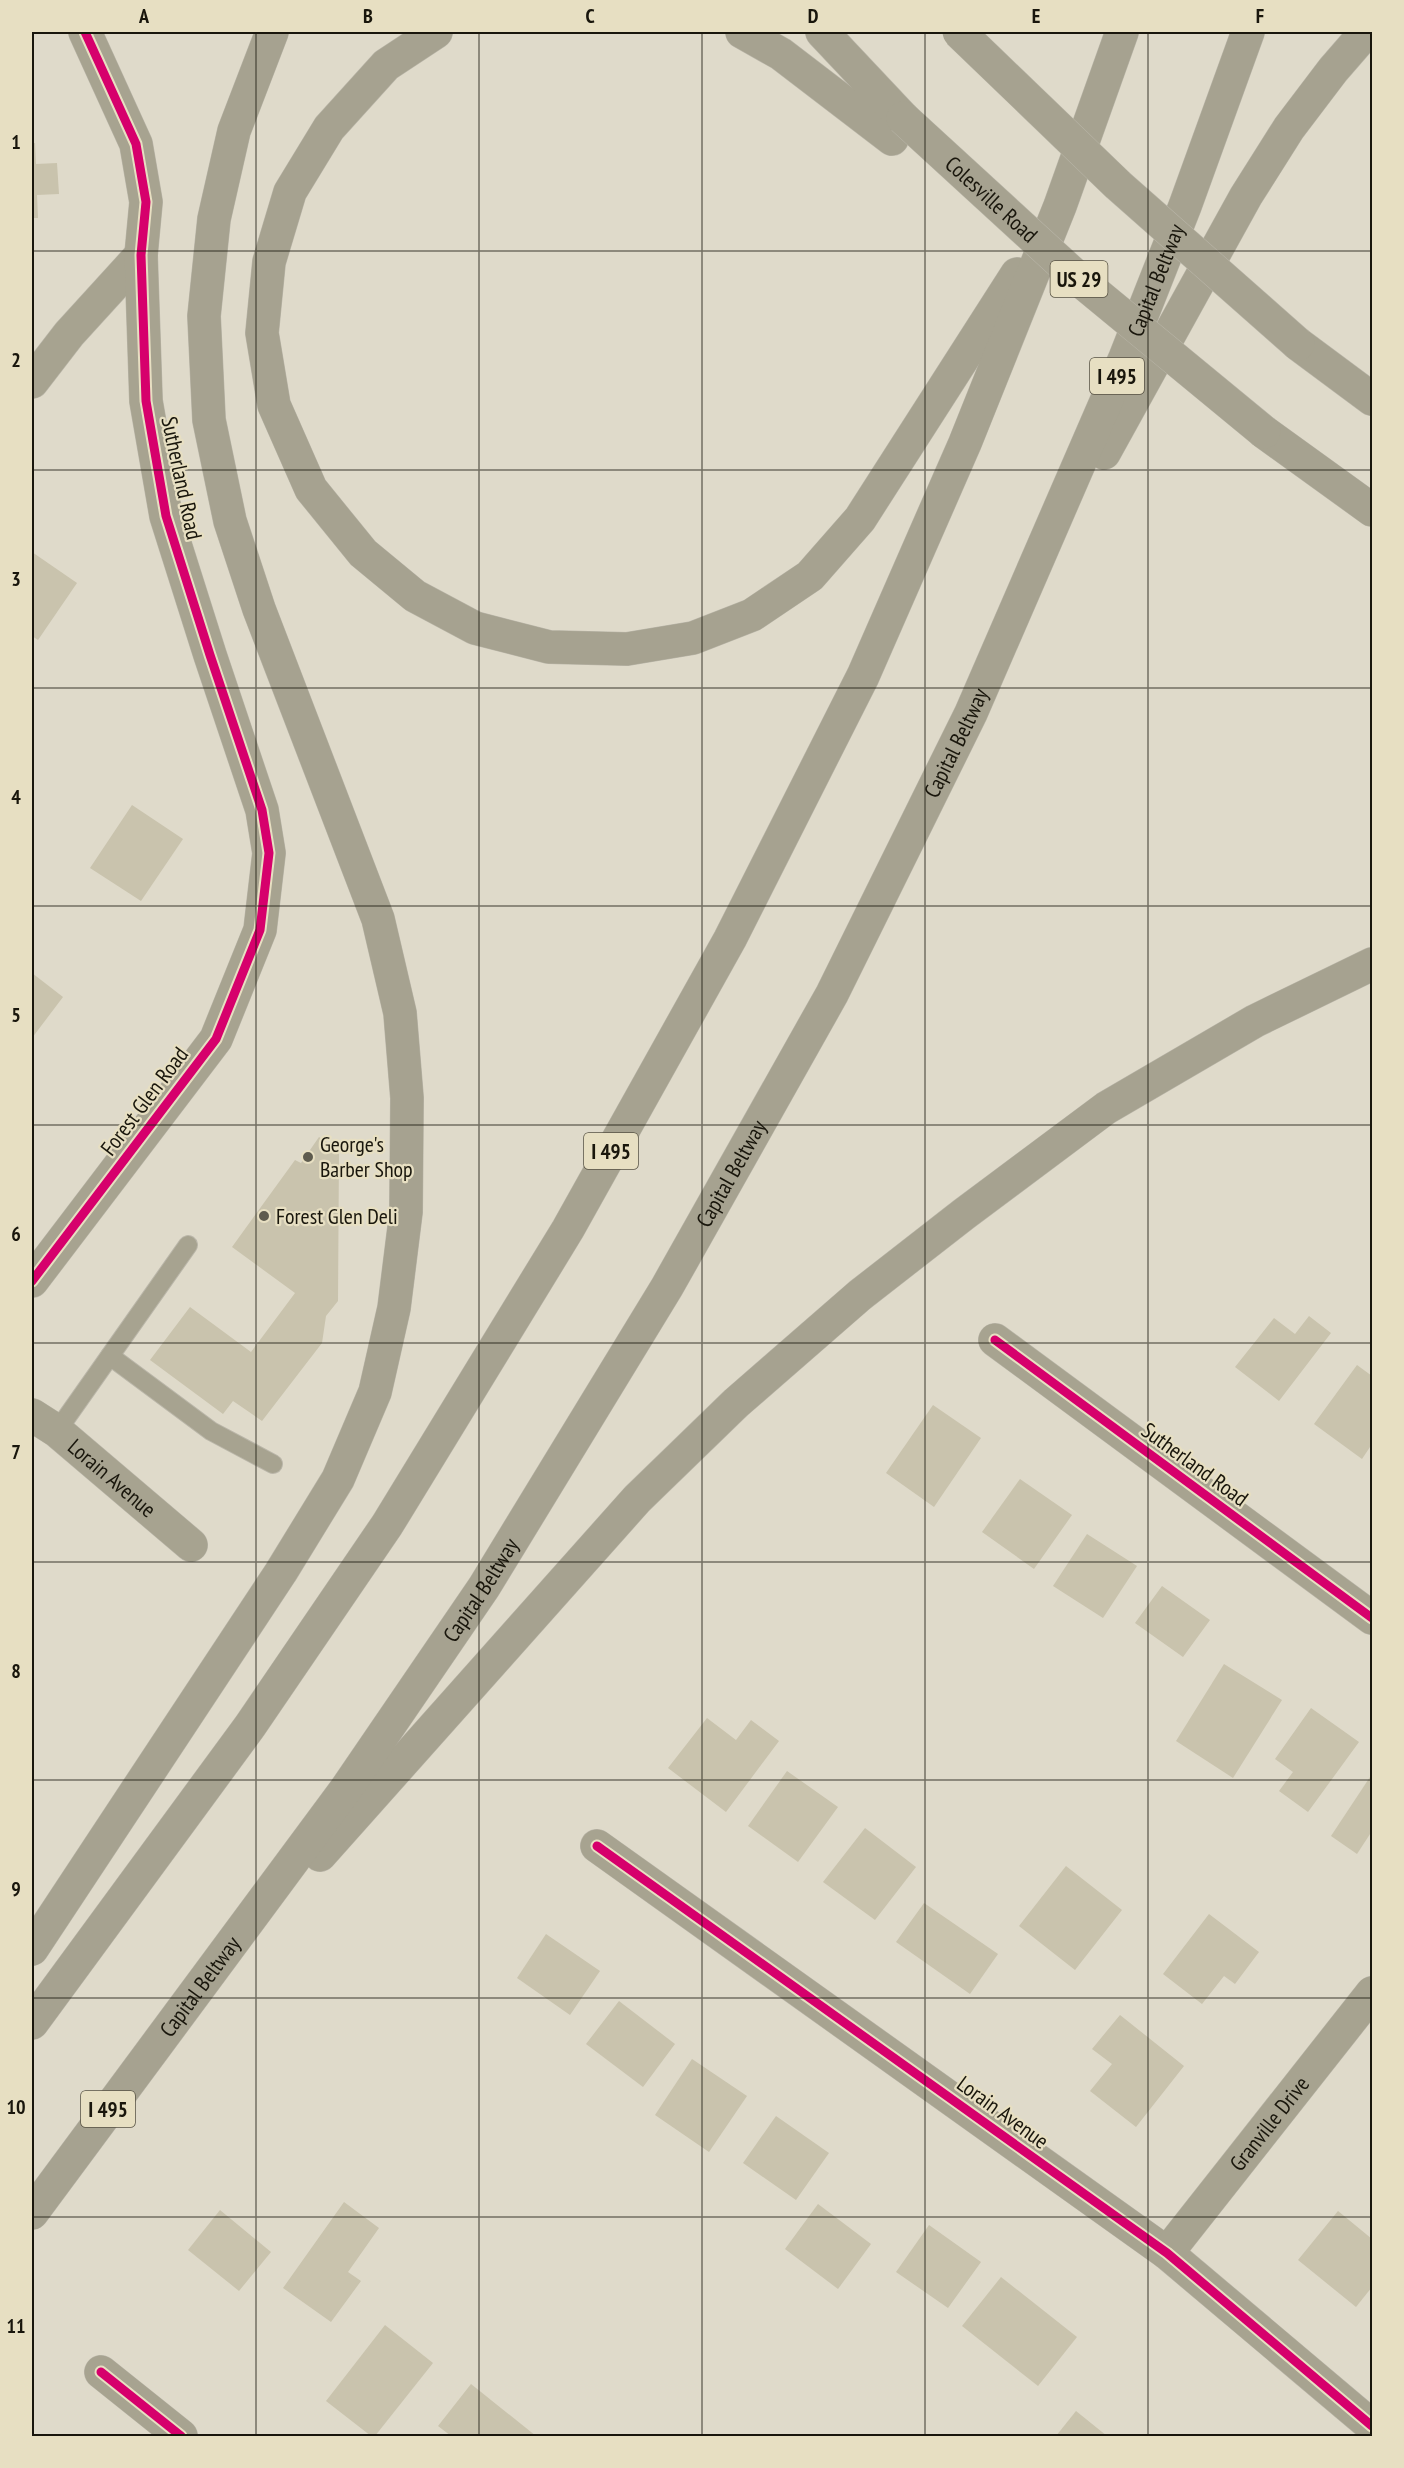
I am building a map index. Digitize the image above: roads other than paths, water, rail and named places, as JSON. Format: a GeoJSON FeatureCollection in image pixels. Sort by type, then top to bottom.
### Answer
{"type":"FeatureCollection","features":[{"type":"Feature","properties":{"kind":"highway"},"geometry":{"type":"LineString","coordinates":[[32,1949],[274,1582],[338,1479],[375,1392],[394,1308],[406,1212],[407,1098],[400,1013],[378,919],[255,598],[230,521],[209,420],[204,316],[214,219],[234,130],[272,32]]}},
{"type":"Feature","properties":{"kind":"highway"},"geometry":{"type":"LineString","coordinates":[[436,32],[386,65],[329,128],[290,192],[269,262],[262,333],[274,405],[311,489],[363,553],[415,596],[475,628],[549,647],[627,649],[693,638],[752,615],[810,576],[860,519],[1060,206]]}},
{"type":"Feature","properties":{"kind":"highway"},"geometry":{"type":"LineString","coordinates":[[742,32],[898,128]]}},
{"type":"Feature","properties":{"kind":"highway","name":"Colesville Road"},"geometry":{"type":"LineString","coordinates":[[822,32],[898,128],[1264,432],[1372,510]]}},
{"type":"Feature","properties":{"kind":"highway"},"geometry":{"type":"LineString","coordinates":[[959,32],[1118,185],[1298,344],[1372,399]]}},
{"type":"Feature","properties":{"kind":"highway","name":"I 495"},"geometry":{"type":"LineString","coordinates":[[32,2023],[250,1726],[387,1524],[568,1229],[730,939],[863,676],[965,443],[1060,206],[1122,32]]}},
{"type":"Feature","properties":{"kind":"highway","name":"Capital Beltway"},"geometry":{"type":"LineString","coordinates":[[32,2212],[346,1789],[496,1568],[667,1287],[832,994],[971,714],[1125,358],[1185,206],[1248,32]]}},
{"type":"Feature","properties":{"kind":"highway"},"geometry":{"type":"LineString","coordinates":[[971,714],[1109,445],[1246,196],[1295,120],[1333,70],[1366,32]]}},
{"type":"Feature","properties":{"kind":"highway"},"geometry":{"type":"LineString","coordinates":[[1298,344],[1372,370]]}},
{"type":"Feature","properties":{"kind":"highway"},"geometry":{"type":"LineString","coordinates":[[185,2006],[637,1499],[745,1395],[860,1295],[1106,1108],[1255,1021],[1372,964]]}},
{"type":"Feature","properties":{"kind":"street","name":"Sutherland Road"},"geometry":{"type":"LineString","coordinates":[[85,32],[136,144],[146,202],[141,255],[146,400],[166,516],[262,810],[269,853],[260,930]]}},
{"type":"Feature","properties":{"kind":"street"},"geometry":{"type":"LineString","coordinates":[[32,382],[69,334],[141,255]]}},
{"type":"Feature","properties":{"kind":"street","name":"Forest Glen Road"},"geometry":{"type":"LineString","coordinates":[[32,1281],[216,1039],[260,930]]}},
{"type":"Feature","properties":{"kind":"street","name":"Sutherland Road"},"geometry":{"type":"LineString","coordinates":[[995,1340],[1372,1618]]}},
{"type":"Feature","properties":{"kind":"street","name":"Lorain Avenue"},"geometry":{"type":"LineString","coordinates":[[44,1423],[191,1545]]}},
{"type":"Feature","properties":{"kind":"street","name":"Lorain Avenue"},"geometry":{"type":"LineString","coordinates":[[597,1846],[1167,2253],[1372,2426]]}},
{"type":"Feature","properties":{"kind":"street","name":"Granville Drive"},"geometry":{"type":"LineString","coordinates":[[1167,2253],[1372,1993]]}},
{"type":"Feature","properties":{"kind":"street"},"geometry":{"type":"LineString","coordinates":[[101,2372],[181,2436]]}},
{"type":"Feature","properties":{"kind":"lane"},"geometry":{"type":"LineString","coordinates":[[44,1423],[110,1356],[188,1245]]}},
{"type":"Feature","properties":{"kind":"lane"},"geometry":{"type":"LineString","coordinates":[[110,1356],[211,1431],[273,1464]]}},
{"type":"Feature","properties":{"kind":"place","name":"George's Barber Shop"},"geometry":{"type":"Point","coordinates":[308,1157]}},
{"type":"Feature","properties":{"kind":"place","name":"Forest Glen Deli"},"geometry":{"type":"Point","coordinates":[264,1216]}}]}
